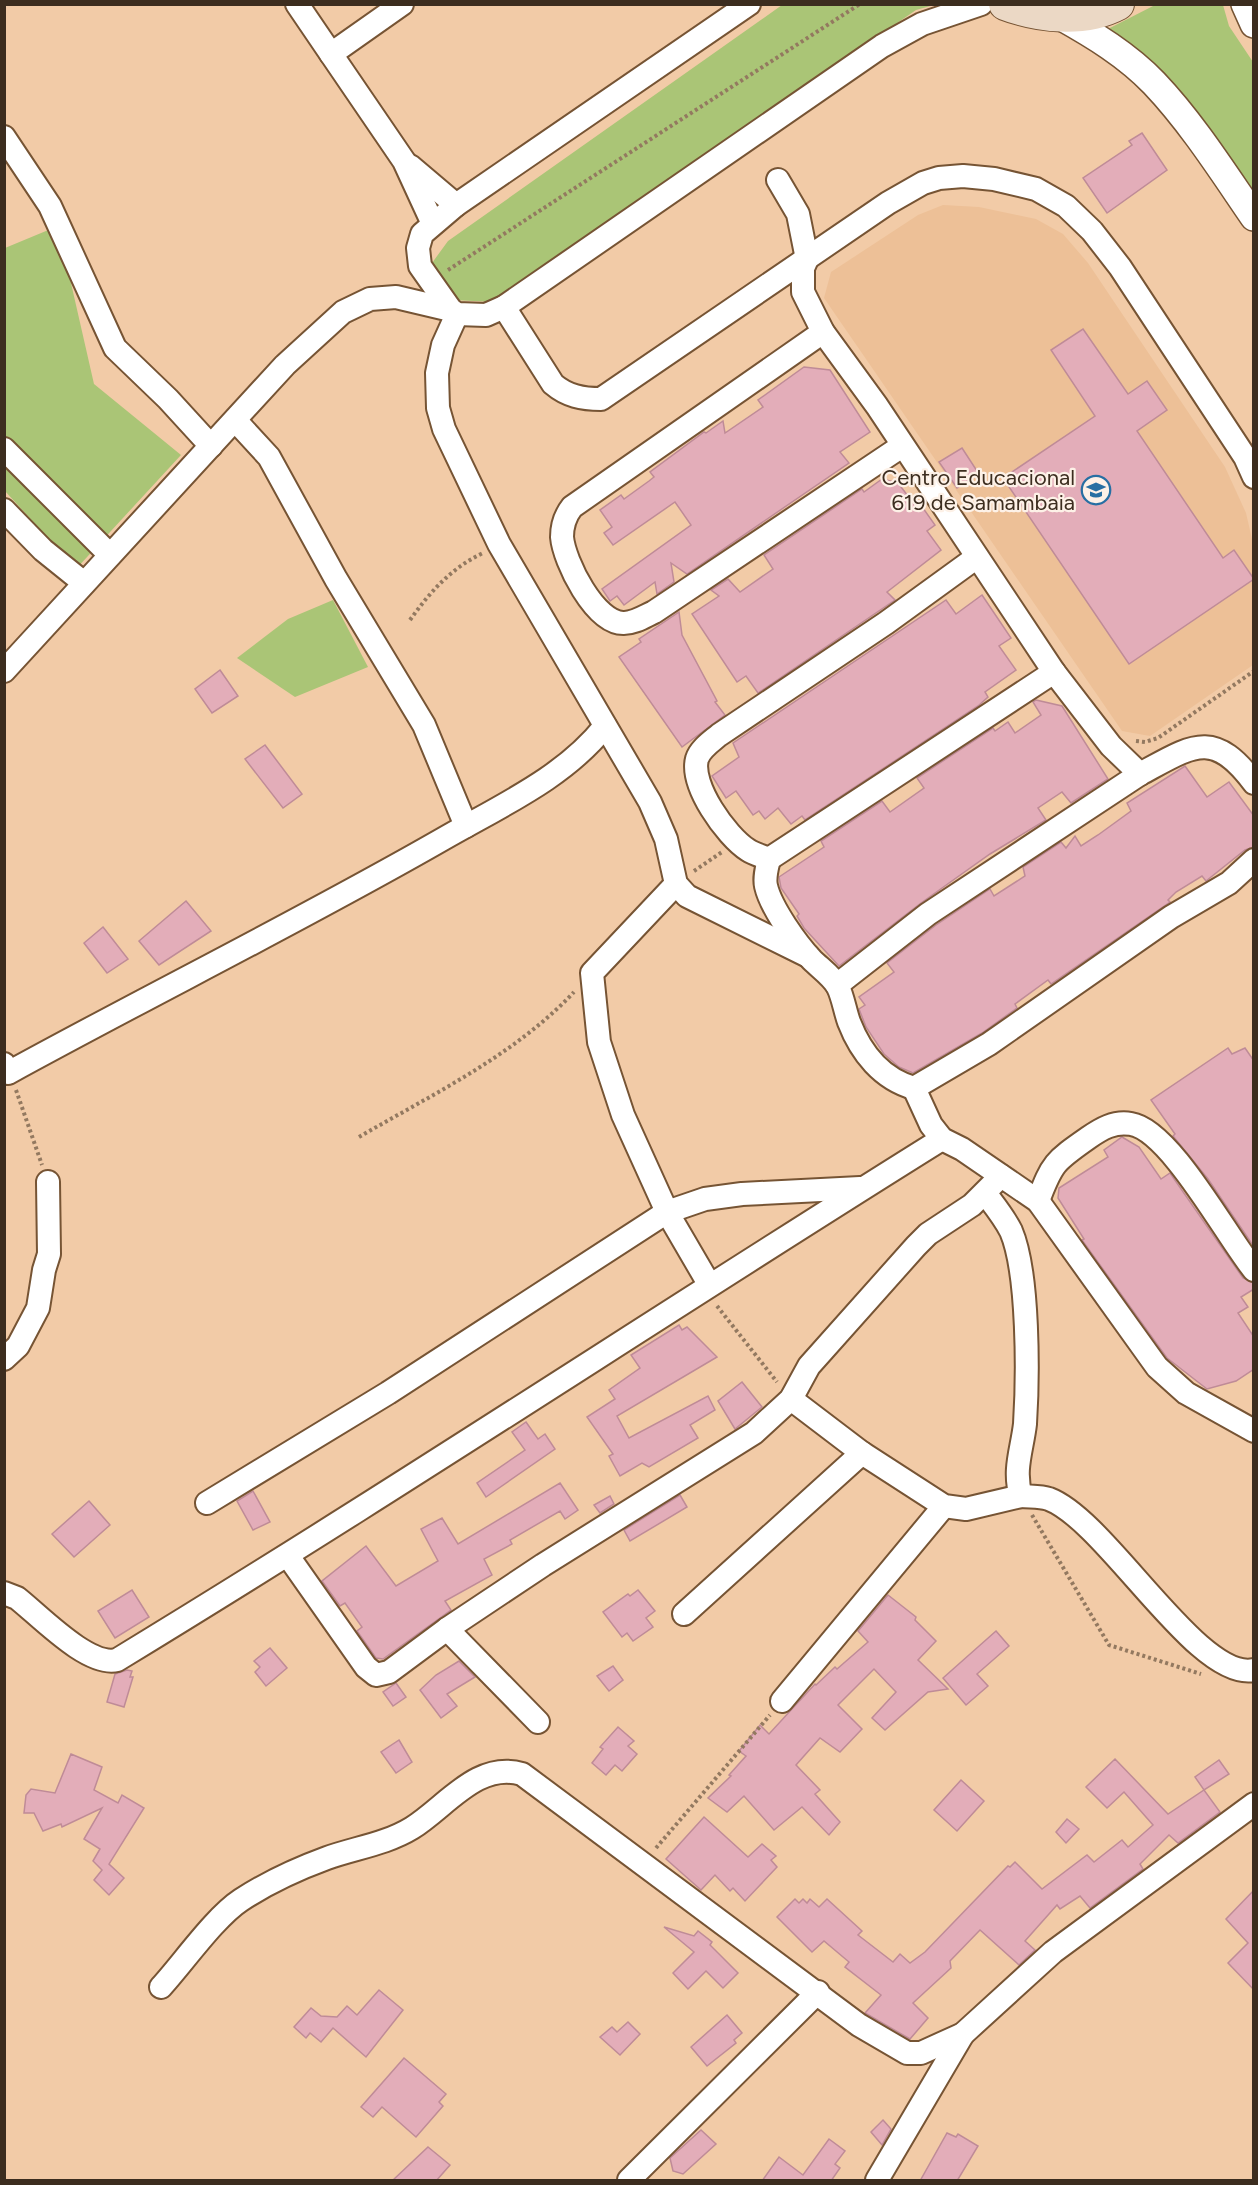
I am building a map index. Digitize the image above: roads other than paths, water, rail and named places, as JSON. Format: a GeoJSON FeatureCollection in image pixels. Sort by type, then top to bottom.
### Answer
{"type":"FeatureCollection","features":[{"type":"Feature","properties":{"kind":"main road"},"geometry":{"type":"LineString","coordinates":[[1005,4],[1026,12],[1060,16],[1109,9],[1118,4]]}},
{"type":"Feature","properties":{"kind":"street"},"geometry":{"type":"LineString","coordinates":[[297,4],[404,161],[433,224]]}},
{"type":"Feature","properties":{"kind":"street"},"geometry":{"type":"LineString","coordinates":[[331,54],[402,4]]}},
{"type":"Feature","properties":{"kind":"street"},"geometry":{"type":"LineString","coordinates":[[454,312],[420,266],[417,248],[422,234],[456,205],[749,4]]}},
{"type":"Feature","properties":{"kind":"street"},"geometry":{"type":"LineString","coordinates":[[7,664],[285,365],[343,312],[370,299],[396,297],[454,312],[486,315],[504,307],[768,127],[853,65],[922,24],[981,4]]}},
{"type":"Feature","properties":{"kind":"street"},"geometry":{"type":"LineString","coordinates":[[1245,4],[1254,24]]}},
{"type":"Feature","properties":{"kind":"street"},"geometry":{"type":"LineString","coordinates":[[1060,16],[1116,51],[1154,83],[1254,217]]}},
{"type":"Feature","properties":{"kind":"street"},"geometry":{"type":"LineString","coordinates":[[4,138],[50,206],[115,348],[168,399],[211,446]]}},
{"type":"Feature","properties":{"kind":"street"},"geometry":{"type":"LineString","coordinates":[[404,161],[456,205]]}},
{"type":"Feature","properties":{"kind":"street"},"geometry":{"type":"LineString","coordinates":[[504,307],[553,384],[563,392],[574,396],[601,399],[888,203],[923,183],[939,178],[963,176],[994,179],[1036,189],[1066,206],[1092,231],[1113,258],[1245,457],[1254,477]]}},
{"type":"Feature","properties":{"kind":"street"},"geometry":{"type":"LineString","coordinates":[[778,180],[798,214],[807,258],[803,268],[803,292],[823,332],[1054,672],[1111,746],[1140,774]]}},
{"type":"Feature","properties":{"kind":"street"},"geometry":{"type":"LineString","coordinates":[[454,312],[437,373],[438,408],[444,429],[499,544],[654,812],[666,839],[676,884],[694,900],[779,939],[808,956]]}},
{"type":"Feature","properties":{"kind":"street"},"geometry":{"type":"LineString","coordinates":[[823,332],[778,366],[620,472],[572,507],[565,515],[562,535],[564,548],[575,576],[597,609],[611,620],[622,624],[654,612],[902,446]]}},
{"type":"Feature","properties":{"kind":"street"},"geometry":{"type":"LineString","coordinates":[[235,420],[269,457],[348,599],[424,725],[466,826]]}},
{"type":"Feature","properties":{"kind":"street"},"geometry":{"type":"LineString","coordinates":[[4,449],[110,555]]}},
{"type":"Feature","properties":{"kind":"street"},"geometry":{"type":"LineString","coordinates":[[4,510],[43,550],[84,583]]}},
{"type":"Feature","properties":{"kind":"street"},"geometry":{"type":"LineString","coordinates":[[769,859],[749,851],[737,842],[716,816],[699,782],[697,761],[703,749],[719,735],[886,622],[976,557]]}},
{"type":"Feature","properties":{"kind":"street"},"geometry":{"type":"LineString","coordinates":[[1054,672],[769,859],[765,873],[766,886],[788,927],[808,956],[837,985],[850,1024],[868,1056],[881,1072],[895,1083],[914,1088],[989,1044],[1171,917],[1229,883],[1254,860]]}},
{"type":"Feature","properties":{"kind":"street"},"geometry":{"type":"LineString","coordinates":[[6,1069],[397,865],[466,826],[561,770],[589,746],[605,726]]}},
{"type":"Feature","properties":{"kind":"street"},"geometry":{"type":"LineString","coordinates":[[837,985],[928,914],[1140,774],[1197,746],[1217,749],[1245,761],[1254,783]]}},
{"type":"Feature","properties":{"kind":"street"},"geometry":{"type":"LineString","coordinates":[[676,884],[592,973],[599,1042],[623,1115],[667,1212],[706,1286]]}},
{"type":"Feature","properties":{"kind":"street"},"geometry":{"type":"LineString","coordinates":[[914,1088],[931,1125],[942,1139],[963,1149],[1038,1201],[1157,1367],[1186,1393],[1254,1431]]}},
{"type":"Feature","properties":{"kind":"street"},"geometry":{"type":"LineString","coordinates":[[1038,1201],[1055,1162],[1103,1128],[1118,1123],[1132,1124],[1150,1131],[1187,1173],[1254,1270]]}},
{"type":"Feature","properties":{"kind":"street"},"geometry":{"type":"LineString","coordinates":[[4,1593],[17,1598],[86,1653],[110,1661],[117,1660],[288,1556],[706,1286],[942,1139]]}},
{"type":"Feature","properties":{"kind":"street"},"geometry":{"type":"LineString","coordinates":[[288,1556],[366,1667],[376,1675],[389,1672],[447,1629],[543,1565],[754,1433],[791,1399],[808,1366],[916,1246],[985,1193],[1001,1176]]}},
{"type":"Feature","properties":{"kind":"street"},"geometry":{"type":"LineString","coordinates":[[4,1359],[18,1346],[38,1308],[49,1254],[48,1182]]}},
{"type":"Feature","properties":{"kind":"street"},"geometry":{"type":"LineString","coordinates":[[207,1503],[388,1393],[667,1212],[705,1199],[742,1194],[864,1187]]}},
{"type":"Feature","properties":{"kind":"street"},"geometry":{"type":"LineString","coordinates":[[985,1193],[1011,1231],[1022,1292],[1028,1370],[1024,1427],[1016,1467],[1021,1496]]}},
{"type":"Feature","properties":{"kind":"street"},"geometry":{"type":"LineString","coordinates":[[791,1399],[862,1453],[944,1506],[966,1509],[1021,1496],[1046,1498],[1059,1504],[1100,1537],[1178,1625],[1208,1653],[1222,1663],[1254,1670]]}},
{"type":"Feature","properties":{"kind":"street"},"geometry":{"type":"LineString","coordinates":[[684,1614],[862,1453]]}},
{"type":"Feature","properties":{"kind":"street"},"geometry":{"type":"LineString","coordinates":[[782,1701],[944,1506]]}},
{"type":"Feature","properties":{"kind":"street"},"geometry":{"type":"LineString","coordinates":[[447,1629],[538,1722]]}},
{"type":"Feature","properties":{"kind":"street"},"geometry":{"type":"LineString","coordinates":[[161,1987],[239,1901],[267,1885],[327,1858],[403,1833],[467,1787],[492,1773],[503,1770],[522,1774],[818,1992],[859,2025],[906,2053],[921,2054],[963,2034],[1053,1952],[1254,1804]]}},
{"type":"Feature","properties":{"kind":"street"},"geometry":{"type":"LineString","coordinates":[[629,2181],[818,1992]]}},
{"type":"Feature","properties":{"kind":"street"},"geometry":{"type":"LineString","coordinates":[[877,2181],[963,2034]]}},
{"type":"Feature","properties":{"kind":"place","name":"Centro Educacional 619 de Samambaia"},"geometry":{"type":"Point","coordinates":[1096,490]}}]}
